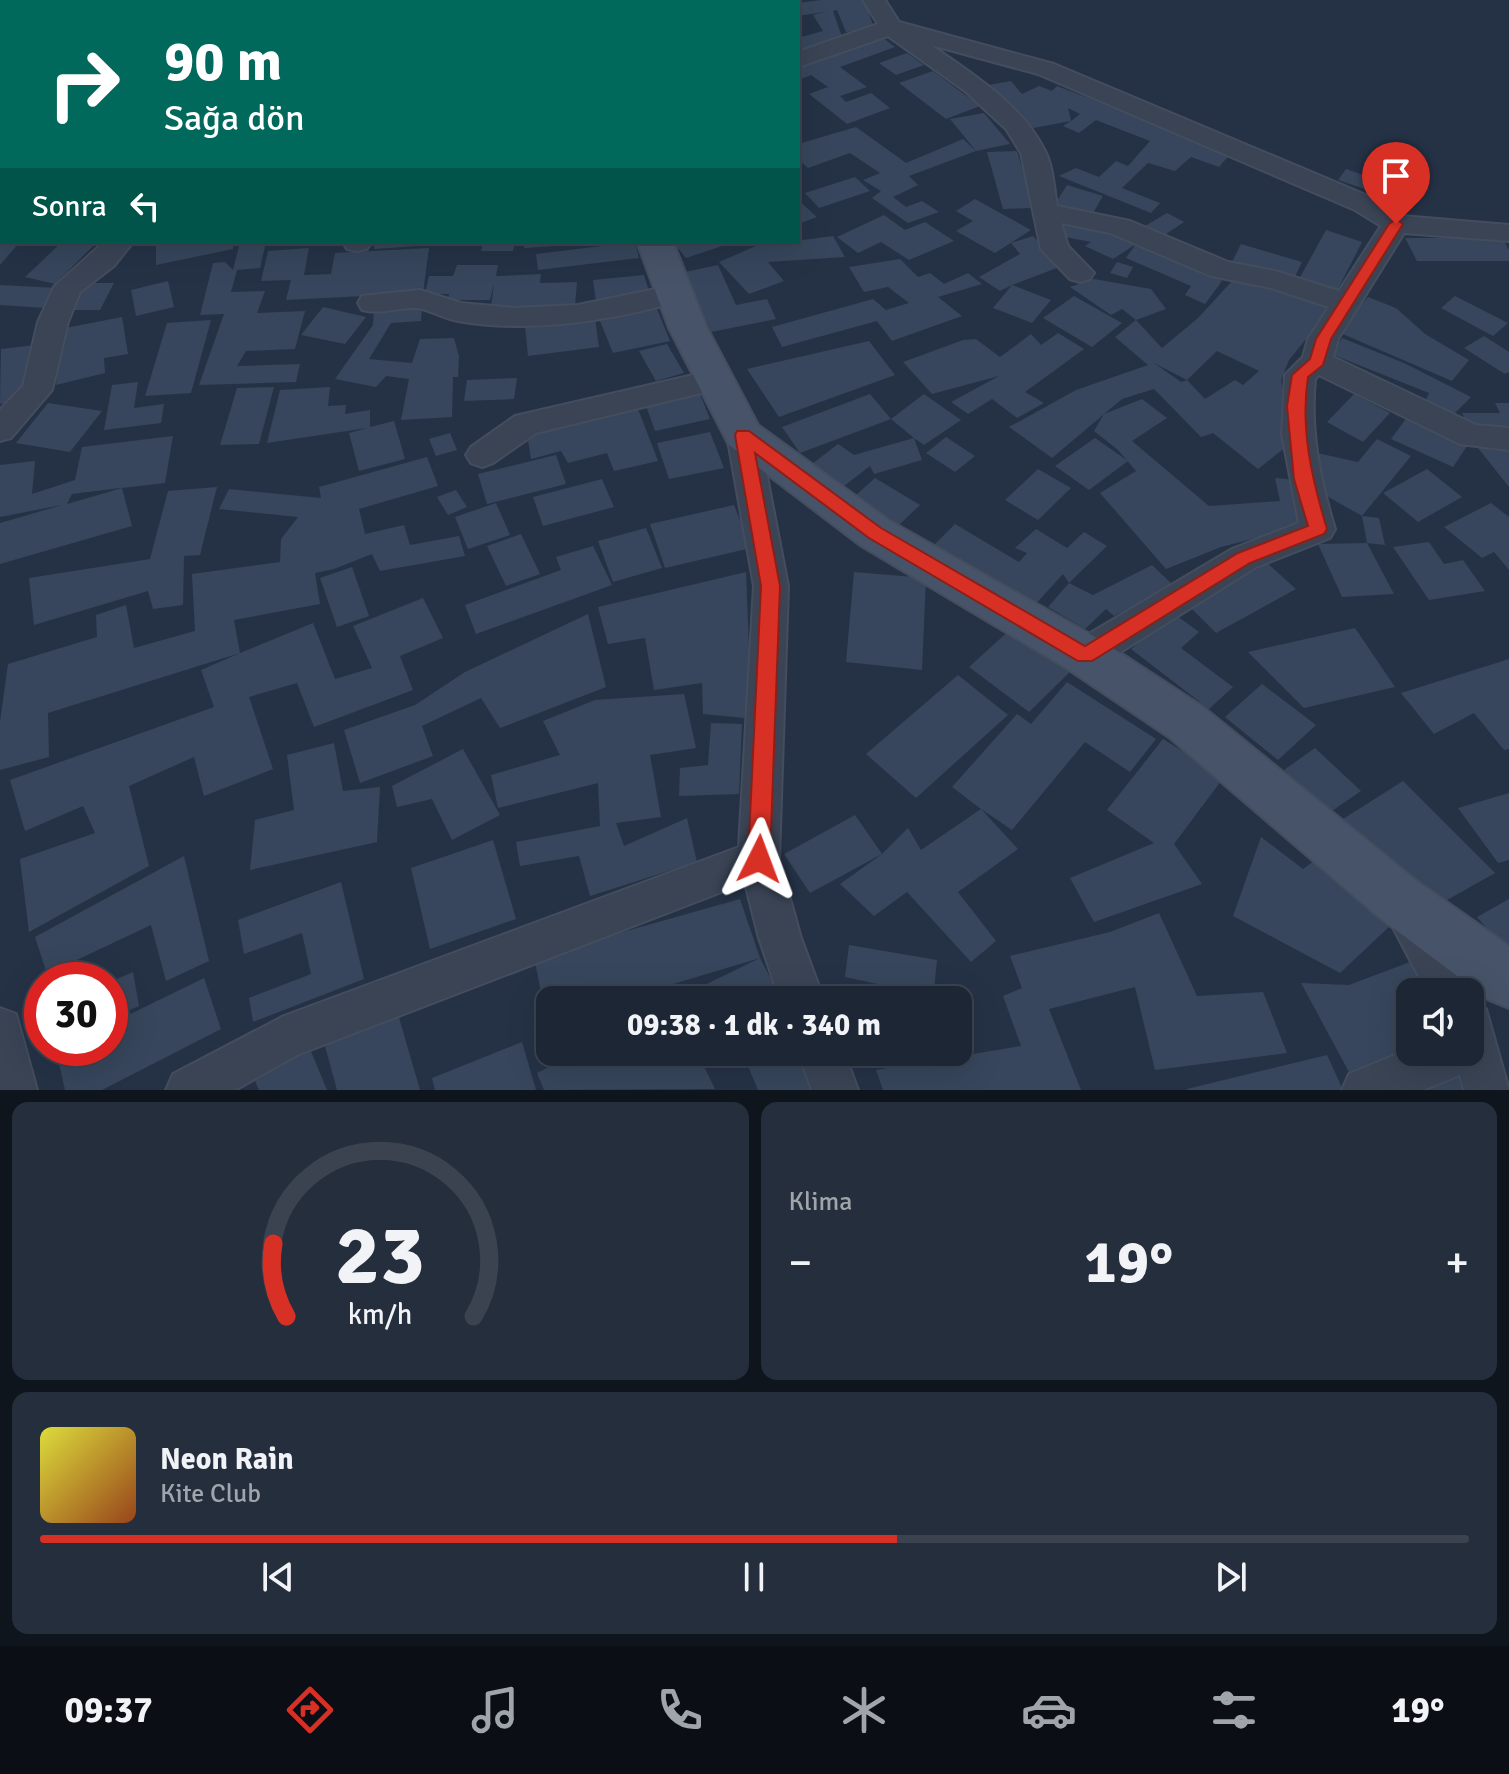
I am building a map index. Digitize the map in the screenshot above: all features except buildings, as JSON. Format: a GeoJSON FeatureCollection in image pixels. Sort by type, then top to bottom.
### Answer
{"type":"FeatureCollection","features":[{"type":"Feature","properties":{"kind":"street"},"geometry":{"type":"LineString","coordinates":[[874,0],[891,27],[973,86],[1015,124],[1034,153],[1055,249],[1080,273]]}},
{"type":"Feature","properties":{"kind":"street"},"geometry":{"type":"LineString","coordinates":[[800,59],[891,27],[1046,69],[1364,204],[1396,224],[1509,233]]}},
{"type":"Feature","properties":{"kind":"street"},"geometry":{"type":"LineString","coordinates":[[1045,213],[1085,218],[1120,227],[1221,270],[1275,280],[1345,302]]}},
{"type":"Feature","properties":{"kind":"street"},"geometry":{"type":"LineString","coordinates":[[1085,655],[1244,558],[1318,529],[1303,479],[1295,406],[1300,375],[1317,362],[1323,339],[1396,224]]}},
{"type":"Feature","properties":{"kind":"street"},"geometry":{"type":"LineString","coordinates":[[0,430],[37,390],[53,322],[68,287],[104,260],[117,244]]}},
{"type":"Feature","properties":{"kind":"street"},"geometry":{"type":"LineString","coordinates":[[656,244],[688,328],[743,435],[771,586],[759,859],[780,938],[797,986]]}},
{"type":"Feature","properties":{"kind":"street"},"geometry":{"type":"LineString","coordinates":[[372,303],[420,299],[458,312],[515,317],[578,314],[675,294]]}},
{"type":"Feature","properties":{"kind":"street"},"geometry":{"type":"LineString","coordinates":[[1317,362],[1471,436],[1509,439]]}},
{"type":"Feature","properties":{"kind":"street"},"geometry":{"type":"LineString","coordinates":[[482,455],[526,424],[715,380]]}},
{"type":"Feature","properties":{"kind":"street"},"geometry":{"type":"LineString","coordinates":[[743,435],[875,533],[1085,655],[1186,722],[1399,900],[1509,980]]}},
{"type":"Feature","properties":{"kind":"street"},"geometry":{"type":"LineString","coordinates":[[189,1090],[284,1038],[759,859]]}},
{"type":"Feature","properties":{"kind":"street"},"geometry":{"type":"LineString","coordinates":[[1399,900],[1443,978]]}},
{"type":"Feature","properties":{"kind":"street"},"geometry":{"type":"LineString","coordinates":[[0,1030],[14,1090]]}},
{"type":"Feature","properties":{"kind":"street"},"geometry":{"type":"LineString","coordinates":[[826,1066],[835,1090]]}},
{"type":"Feature","properties":{"kind":"street"},"geometry":{"type":"LineString","coordinates":[[1365,1090],[1418,1066]]}},
{"type":"Feature","properties":{"kind":"street"},"geometry":{"type":"LineString","coordinates":[[1478,1066],[1487,1090]]}},
{"type":"Feature","properties":{"kind":"route"},"geometry":{"type":"LineString","coordinates":[[759,859],[771,586],[743,435],[875,533],[1085,655],[1244,558],[1318,529],[1303,479],[1295,406],[1300,375],[1317,362],[1323,339],[1396,224]]}}]}
